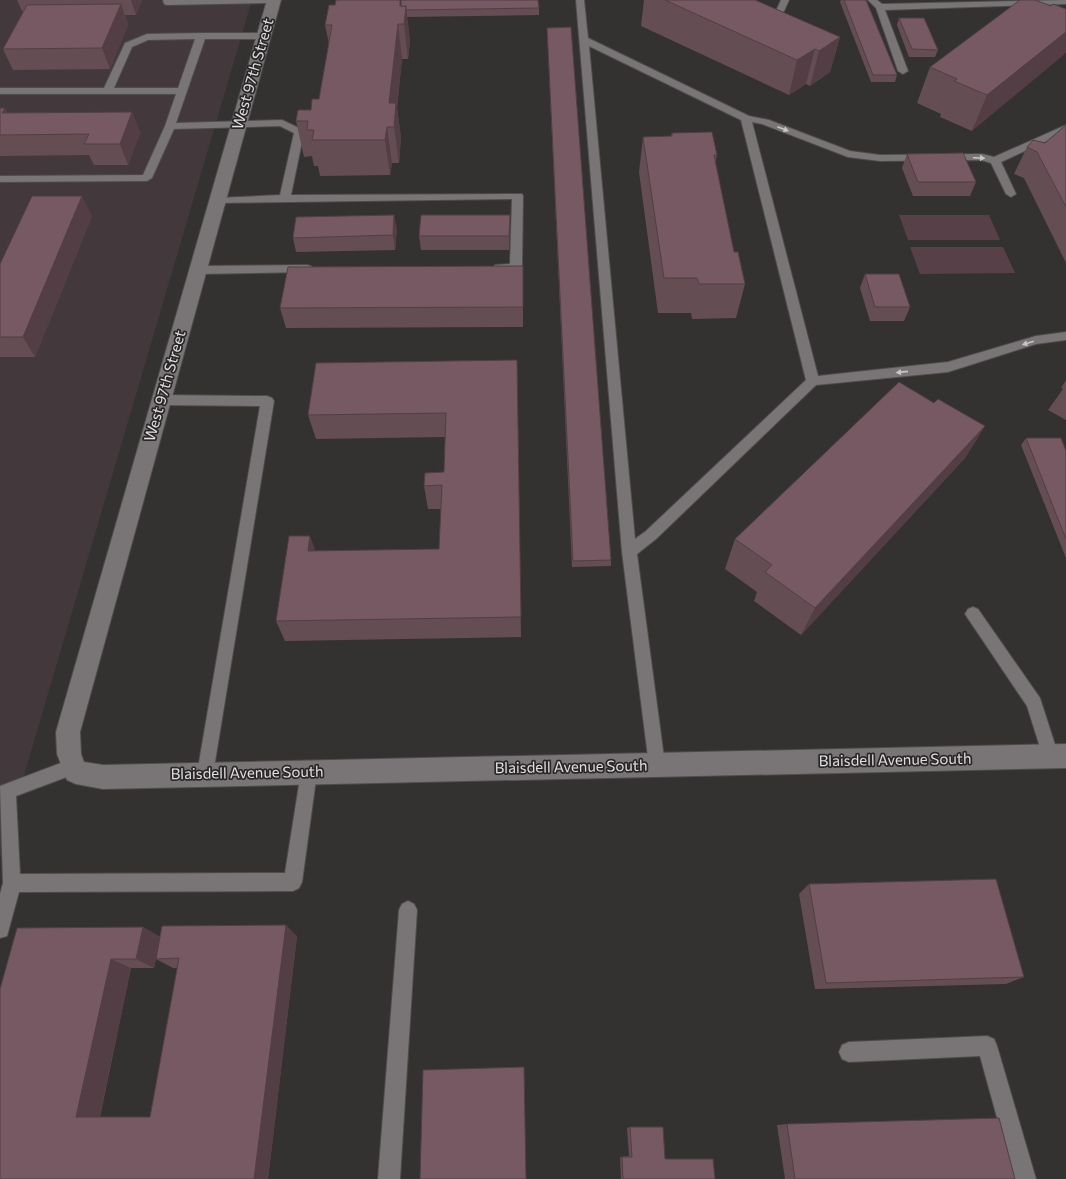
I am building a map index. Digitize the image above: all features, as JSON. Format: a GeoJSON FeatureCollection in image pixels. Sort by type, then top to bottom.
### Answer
{"type":"FeatureCollection","features":[{"type":"Feature","properties":{"kind":"street","name":"West 97th Street"},"geometry":{"type":"LineString","coordinates":[[75,769],[69,754],[68,732],[274,0]]}},
{"type":"Feature","properties":{"kind":"street","name":"Blaisdell Avenue South"},"geometry":{"type":"LineString","coordinates":[[75,769],[103,777],[1059,757]]}},
{"type":"Feature","properties":{"kind":"lane"},"geometry":{"type":"LineString","coordinates":[[167,0],[167,2],[266,0]]}},
{"type":"Feature","properties":{"kind":"lane"},"geometry":{"type":"LineString","coordinates":[[580,0],[629,552],[657,765]]}},
{"type":"Feature","properties":{"kind":"lane"},"geometry":{"type":"LineString","coordinates":[[780,11],[784,0]]}},
{"type":"Feature","properties":{"kind":"lane"},"geometry":{"type":"LineString","coordinates":[[872,0],[880,7],[903,71]]}},
{"type":"Feature","properties":{"kind":"lane"},"geometry":{"type":"LineString","coordinates":[[880,7],[1066,1]]}},
{"type":"Feature","properties":{"kind":"lane"},"geometry":{"type":"LineString","coordinates":[[0,179],[147,178],[170,126],[201,36]]}},
{"type":"Feature","properties":{"kind":"lane"},"geometry":{"type":"LineString","coordinates":[[108,91],[128,45],[147,37],[263,36]]}},
{"type":"Feature","properties":{"kind":"lane"},"geometry":{"type":"LineString","coordinates":[[584,40],[746,118],[765,122],[848,154],[863,156],[982,157],[995,160],[1066,128]]}},
{"type":"Feature","properties":{"kind":"lane"},"geometry":{"type":"LineString","coordinates":[[0,91],[182,91]]}},
{"type":"Feature","properties":{"kind":"lane"},"geometry":{"type":"LineString","coordinates":[[746,118],[813,381]]}},
{"type":"Feature","properties":{"kind":"lane"},"geometry":{"type":"LineString","coordinates":[[170,126],[282,123],[298,132],[285,198]]}},
{"type":"Feature","properties":{"kind":"lane"},"geometry":{"type":"LineString","coordinates":[[995,160],[1011,194]]}},
{"type":"Feature","properties":{"kind":"lane"},"geometry":{"type":"LineString","coordinates":[[217,201],[285,198],[518,196],[516,268],[485,268]]}},
{"type":"Feature","properties":{"kind":"lane"},"geometry":{"type":"LineString","coordinates":[[198,270],[320,269]]}},
{"type":"Feature","properties":{"kind":"lane"},"geometry":{"type":"LineString","coordinates":[[629,552],[651,535],[813,381],[948,367],[1036,340],[1066,336]]}},
{"type":"Feature","properties":{"kind":"lane"},"geometry":{"type":"LineString","coordinates":[[161,400],[266,401],[205,774]]}},
{"type":"Feature","properties":{"kind":"lane"},"geometry":{"type":"LineString","coordinates":[[973,614],[1034,703],[1059,757]]}},
{"type":"Feature","properties":{"kind":"lane"},"geometry":{"type":"LineString","coordinates":[[0,929],[12,883],[4,793],[75,769]]}},
{"type":"Feature","properties":{"kind":"lane"},"geometry":{"type":"LineString","coordinates":[[12,883],[293,882],[309,772]]}},
{"type":"Feature","properties":{"kind":"lane"},"geometry":{"type":"LineString","coordinates":[[389,1179],[408,910]]}},
{"type":"Feature","properties":{"kind":"lane"},"geometry":{"type":"LineString","coordinates":[[849,1052],[987,1046],[1025,1179]]}},
{"type":"Feature","properties":{"kind":"shaded area"},"geometry":{"type":"Polygon","coordinates":[[[0,0],[252,0],[0,857],[0,0]]]}},
{"type":"Feature","properties":{"kind":"shaded area"},"geometry":{"type":"Polygon","coordinates":[[[899,215],[989,215],[1000,240],[908,240],[899,215]]]}},
{"type":"Feature","properties":{"kind":"shaded area"},"geometry":{"type":"Polygon","coordinates":[[[910,247],[1003,247],[1015,273],[920,274],[910,247]]]}},
{"type":"Feature","properties":{"kind":"building"},"geometry":{"type":"Polygon","coordinates":[[[336,0],[400,0],[400,6],[406,6],[404,24],[398,24],[389,103],[396,103],[394,127],[387,127],[385,140],[312,140],[314,130],[307,130],[308,121],[296,121],[298,110],[311,110],[312,99],[319,99],[332,25],[325,25],[329,5],[335,5],[336,0]]]}},
{"type":"Feature","properties":{"kind":"building"},"geometry":{"type":"Polygon","coordinates":[[[401,0],[538,0],[539,8],[406,10],[406,6],[401,6],[401,0]]]}},
{"type":"Feature","properties":{"kind":"building"},"geometry":{"type":"Polygon","coordinates":[[[665,0],[755,0],[840,37],[819,51],[815,49],[797,60],[665,0]]]}},
{"type":"Feature","properties":{"kind":"building"},"geometry":{"type":"Polygon","coordinates":[[[844,0],[866,0],[897,75],[873,75],[844,0]]]}},
{"type":"Feature","properties":{"kind":"building"},"geometry":{"type":"Polygon","coordinates":[[[1020,0],[1035,0],[1051,6],[1053,4],[1066,9],[1066,32],[987,95],[954,81],[957,79],[930,67],[1020,0]]]}},
{"type":"Feature","properties":{"kind":"building"},"geometry":{"type":"Polygon","coordinates":[[[121,4],[102,48],[3,49],[27,5],[121,4]]]}},
{"type":"Feature","properties":{"kind":"building"},"geometry":{"type":"Polygon","coordinates":[[[899,18],[924,18],[938,50],[912,49],[899,18]]]}},
{"type":"Feature","properties":{"kind":"building"},"geometry":{"type":"Polygon","coordinates":[[[571,27],[611,560],[573,561],[547,28],[571,27]]]}},
{"type":"Feature","properties":{"kind":"building"},"geometry":{"type":"Polygon","coordinates":[[[0,108],[5,108],[2,113],[132,112],[120,144],[84,144],[89,134],[0,135],[0,108]]]}},
{"type":"Feature","properties":{"kind":"building"},"geometry":{"type":"Polygon","coordinates":[[[1066,125],[1066,207],[1037,152],[1027,147],[1033,140],[1045,143],[1066,125]]]}},
{"type":"Feature","properties":{"kind":"building"},"geometry":{"type":"Polygon","coordinates":[[[712,132],[717,155],[714,155],[734,252],[738,252],[745,284],[699,284],[697,278],[664,278],[643,137],[672,136],[672,133],[712,132]]]}},
{"type":"Feature","properties":{"kind":"building"},"geometry":{"type":"Polygon","coordinates":[[[963,153],[976,182],[918,182],[907,154],[963,153]]]}},
{"type":"Feature","properties":{"kind":"building"},"geometry":{"type":"Polygon","coordinates":[[[32,196],[82,196],[23,337],[0,337],[0,264],[32,196]]]}},
{"type":"Feature","properties":{"kind":"building"},"geometry":{"type":"Polygon","coordinates":[[[394,215],[393,235],[293,238],[296,217],[394,215]]]}},
{"type":"Feature","properties":{"kind":"building"},"geometry":{"type":"Polygon","coordinates":[[[421,215],[510,215],[509,236],[419,236],[421,215]]]}},
{"type":"Feature","properties":{"kind":"building"},"geometry":{"type":"Polygon","coordinates":[[[523,266],[523,307],[280,308],[288,267],[523,266]]]}},
{"type":"Feature","properties":{"kind":"building"},"geometry":{"type":"Polygon","coordinates":[[[865,274],[899,274],[910,307],[875,307],[865,274]]]}},
{"type":"Feature","properties":{"kind":"building"},"geometry":{"type":"Polygon","coordinates":[[[517,360],[521,617],[276,621],[289,536],[310,536],[308,551],[439,549],[442,485],[424,486],[425,473],[444,472],[446,413],[308,415],[316,363],[517,360]]]}},
{"type":"Feature","properties":{"kind":"building"},"geometry":{"type":"Polygon","coordinates":[[[899,382],[934,403],[938,399],[985,426],[815,608],[765,572],[772,565],[735,539],[899,382]]]}},
{"type":"Feature","properties":{"kind":"building"},"geometry":{"type":"Polygon","coordinates":[[[1026,438],[1061,438],[1066,451],[1066,539],[1026,438]]]}},
{"type":"Feature","properties":{"kind":"building"},"geometry":{"type":"Polygon","coordinates":[[[996,879],[1024,977],[826,983],[809,884],[996,879]]]}},
{"type":"Feature","properties":{"kind":"building"},"geometry":{"type":"Polygon","coordinates":[[[286,925],[254,1179],[0,1179],[0,989],[17,928],[143,927],[136,959],[111,959],[76,1117],[150,1117],[179,958],[156,959],[162,926],[286,925]]]}},
{"type":"Feature","properties":{"kind":"building"},"geometry":{"type":"Polygon","coordinates":[[[524,1067],[526,1179],[420,1179],[423,1070],[524,1067]]]}},
{"type":"Feature","properties":{"kind":"building"},"geometry":{"type":"Polygon","coordinates":[[[999,1118],[1015,1179],[795,1179],[787,1124],[999,1118]]]}},
{"type":"Feature","properties":{"kind":"building"},"geometry":{"type":"Polygon","coordinates":[[[630,1127],[663,1127],[665,1159],[713,1159],[715,1179],[623,1179],[622,1157],[632,1157],[630,1127]]]}}]}
